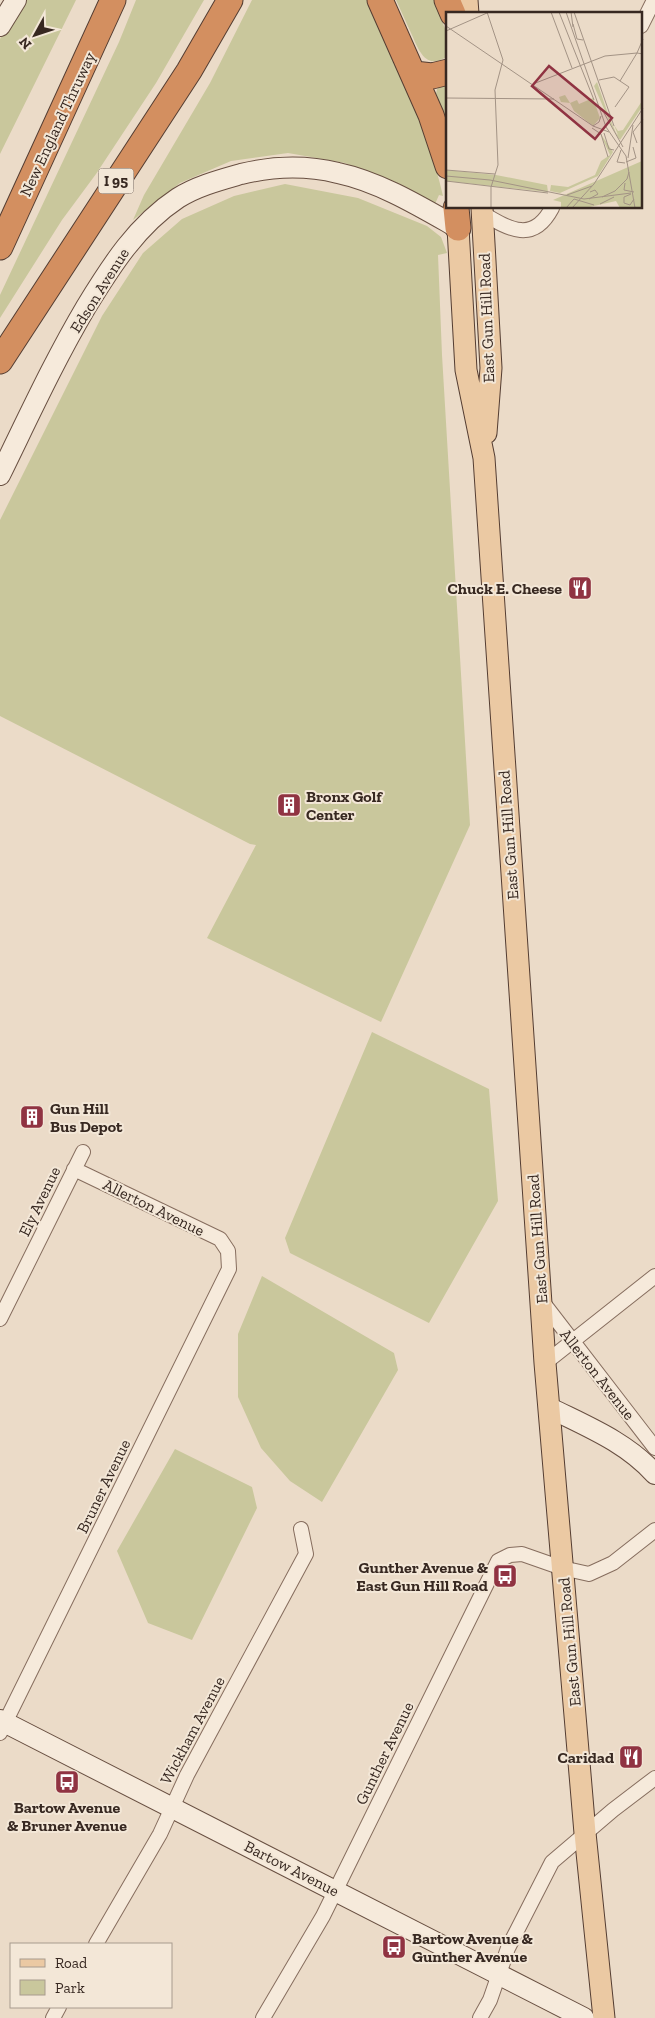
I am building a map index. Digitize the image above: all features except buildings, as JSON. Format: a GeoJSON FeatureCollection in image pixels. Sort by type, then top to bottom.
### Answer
{"type":"FeatureCollection","features":[{"type":"Feature","properties":{"kind":"highway","name":"New England Thruway"},"geometry":{"type":"LineString","coordinates":[[0,248],[113,0]]}},
{"type":"Feature","properties":{"kind":"highway","name":"I 95"},"geometry":{"type":"LineString","coordinates":[[0,361],[189,71],[230,0]]}},
{"type":"Feature","properties":{"kind":"highway"},"geometry":{"type":"LineString","coordinates":[[380,0],[431,115],[446,160]]}},
{"type":"Feature","properties":{"kind":"highway"},"geometry":{"type":"LineString","coordinates":[[446,0],[451,12]]}},
{"type":"Feature","properties":{"kind":"highway"},"geometry":{"type":"LineString","coordinates":[[414,74],[432,76],[446,72]]}},
{"type":"Feature","properties":{"kind":"main road"},"geometry":{"type":"LineString","coordinates":[[0,26],[16,0]]}},
{"type":"Feature","properties":{"kind":"main road","name":"Edson Avenue"},"geometry":{"type":"LineString","coordinates":[[0,475],[70,335],[117,257],[130,241],[155,217],[188,193],[217,181],[263,169],[297,167],[319,169],[361,180],[457,218]]}},
{"type":"Feature","properties":{"kind":"main road","name":"East Gun Hill Road"},"geometry":{"type":"LineString","coordinates":[[482,210],[491,368],[484,458]]}},
{"type":"Feature","properties":{"kind":"main road","name":"East Gun Hill Road"},"geometry":{"type":"LineString","coordinates":[[457,218],[466,370],[484,458],[544,1363],[550,1408],[585,1833],[604,2018]]}},
{"type":"Feature","properties":{"kind":"main road","name":"Allerton Avenue"},"geometry":{"type":"LineString","coordinates":[[550,1408],[622,1444],[655,1474]]}},
{"type":"Feature","properties":{"kind":"main road","name":"Bartow Avenue"},"geometry":{"type":"LineString","coordinates":[[2,1725],[172,1807],[584,2018]]}},
{"type":"Feature","properties":{"kind":"street"},"geometry":{"type":"LineString","coordinates":[[642,24],[654,0]]}},
{"type":"Feature","properties":{"kind":"street"},"geometry":{"type":"LineString","coordinates":[[482,210],[510,228],[521,231],[538,225],[551,209]]}},
{"type":"Feature","properties":{"kind":"street","name":"Ely Avenue"},"geometry":{"type":"LineString","coordinates":[[0,1319],[83,1152]]}},
{"type":"Feature","properties":{"kind":"street","name":"Allerton Avenue"},"geometry":{"type":"LineString","coordinates":[[74,1169],[220,1239],[228,1251]]}},
{"type":"Feature","properties":{"kind":"street","name":"Bruner Avenue"},"geometry":{"type":"LineString","coordinates":[[2,1725],[229,1269],[228,1251]]}},
{"type":"Feature","properties":{"kind":"street"},"geometry":{"type":"LineString","coordinates":[[544,1363],[655,1276]]}},
{"type":"Feature","properties":{"kind":"street","name":"Allerton Avenue"},"geometry":{"type":"LineString","coordinates":[[540,1300],[655,1448]]}},
{"type":"Feature","properties":{"kind":"street","name":"Wickham Avenue"},"geometry":{"type":"LineString","coordinates":[[97,1943],[160,1834],[172,1807],[306,1554],[301,1529]]}},
{"type":"Feature","properties":{"kind":"street","name":"Gunther Avenue"},"geometry":{"type":"LineString","coordinates":[[263,2018],[336,1890],[498,1561],[522,1554],[562,1568],[589,1574],[613,1563],[655,1530]]}},
{"type":"Feature","properties":{"kind":"street"},"geometry":{"type":"LineString","coordinates":[[480,2018],[490,2000],[508,1948],[552,1862],[585,1833],[655,1778]]}},
{"type":"Feature","properties":{"kind":"green space"},"geometry":{"type":"Polygon","coordinates":[[[23,0],[76,0],[0,154],[0,39],[23,0]]]}},
{"type":"Feature","properties":{"kind":"green space"},"geometry":{"type":"Polygon","coordinates":[[[136,0],[204,0],[156,83],[96,174],[62,220],[0,318],[0,295],[119,42],[136,0]]]}},
{"type":"Feature","properties":{"kind":"green space"},"geometry":{"type":"Polygon","coordinates":[[[252,0],[369,0],[401,72],[429,146],[443,196],[439,195],[435,204],[400,184],[345,163],[288,153],[231,161],[180,183],[133,220],[144,195],[210,83],[252,0]]]}},
{"type":"Feature","properties":{"kind":"green space"},"geometry":{"type":"Polygon","coordinates":[[[396,0],[434,0],[446,31],[446,57],[439,61],[428,60],[416,45],[396,0]]]}},
{"type":"Feature","properties":{"kind":"green space"},"geometry":{"type":"Polygon","coordinates":[[[446,83],[446,122],[436,94],[437,89],[446,83]]]}},
{"type":"Feature","properties":{"kind":"green space"},"geometry":{"type":"Polygon","coordinates":[[[285,184],[358,198],[427,226],[441,237],[447,253],[438,255],[442,355],[470,825],[381,1022],[207,938],[256,845],[250,844],[0,716],[0,520],[102,316],[143,253],[182,219],[234,196],[285,184]]]}},
{"type":"Feature","properties":{"kind":"green space"},"geometry":{"type":"Polygon","coordinates":[[[372,1032],[489,1089],[498,1201],[429,1323],[290,1253],[285,1238],[372,1032]]]}},
{"type":"Feature","properties":{"kind":"green space"},"geometry":{"type":"Polygon","coordinates":[[[262,1276],[394,1353],[398,1370],[322,1502],[290,1481],[261,1448],[238,1397],[238,1334],[262,1276]]]}},
{"type":"Feature","properties":{"kind":"green space"},"geometry":{"type":"Polygon","coordinates":[[[175,1449],[252,1487],[257,1508],[192,1640],[148,1623],[117,1551],[175,1449]]]}},
{"type":"Feature","properties":{"kind":"place","name":"Chuck E. Cheese"},"geometry":{"type":"Point","coordinates":[580,588]}},
{"type":"Feature","properties":{"kind":"place","name":"Bronx Golf Center"},"geometry":{"type":"Point","coordinates":[289,805]}},
{"type":"Feature","properties":{"kind":"place","name":"Gun Hill Bus Depot"},"geometry":{"type":"Point","coordinates":[32,1117]}},
{"type":"Feature","properties":{"kind":"place","name":"Gunther Avenue & East Gun Hill Road"},"geometry":{"type":"Point","coordinates":[505,1576]}},
{"type":"Feature","properties":{"kind":"place","name":"Caridad"},"geometry":{"type":"Point","coordinates":[631,1757]}},
{"type":"Feature","properties":{"kind":"place","name":"Bartow Avenue & Bruner Avenue"},"geometry":{"type":"Point","coordinates":[67,1782]}},
{"type":"Feature","properties":{"kind":"place","name":"Bartow Avenue & Gunther Avenue"},"geometry":{"type":"Point","coordinates":[394,1947]}}]}
